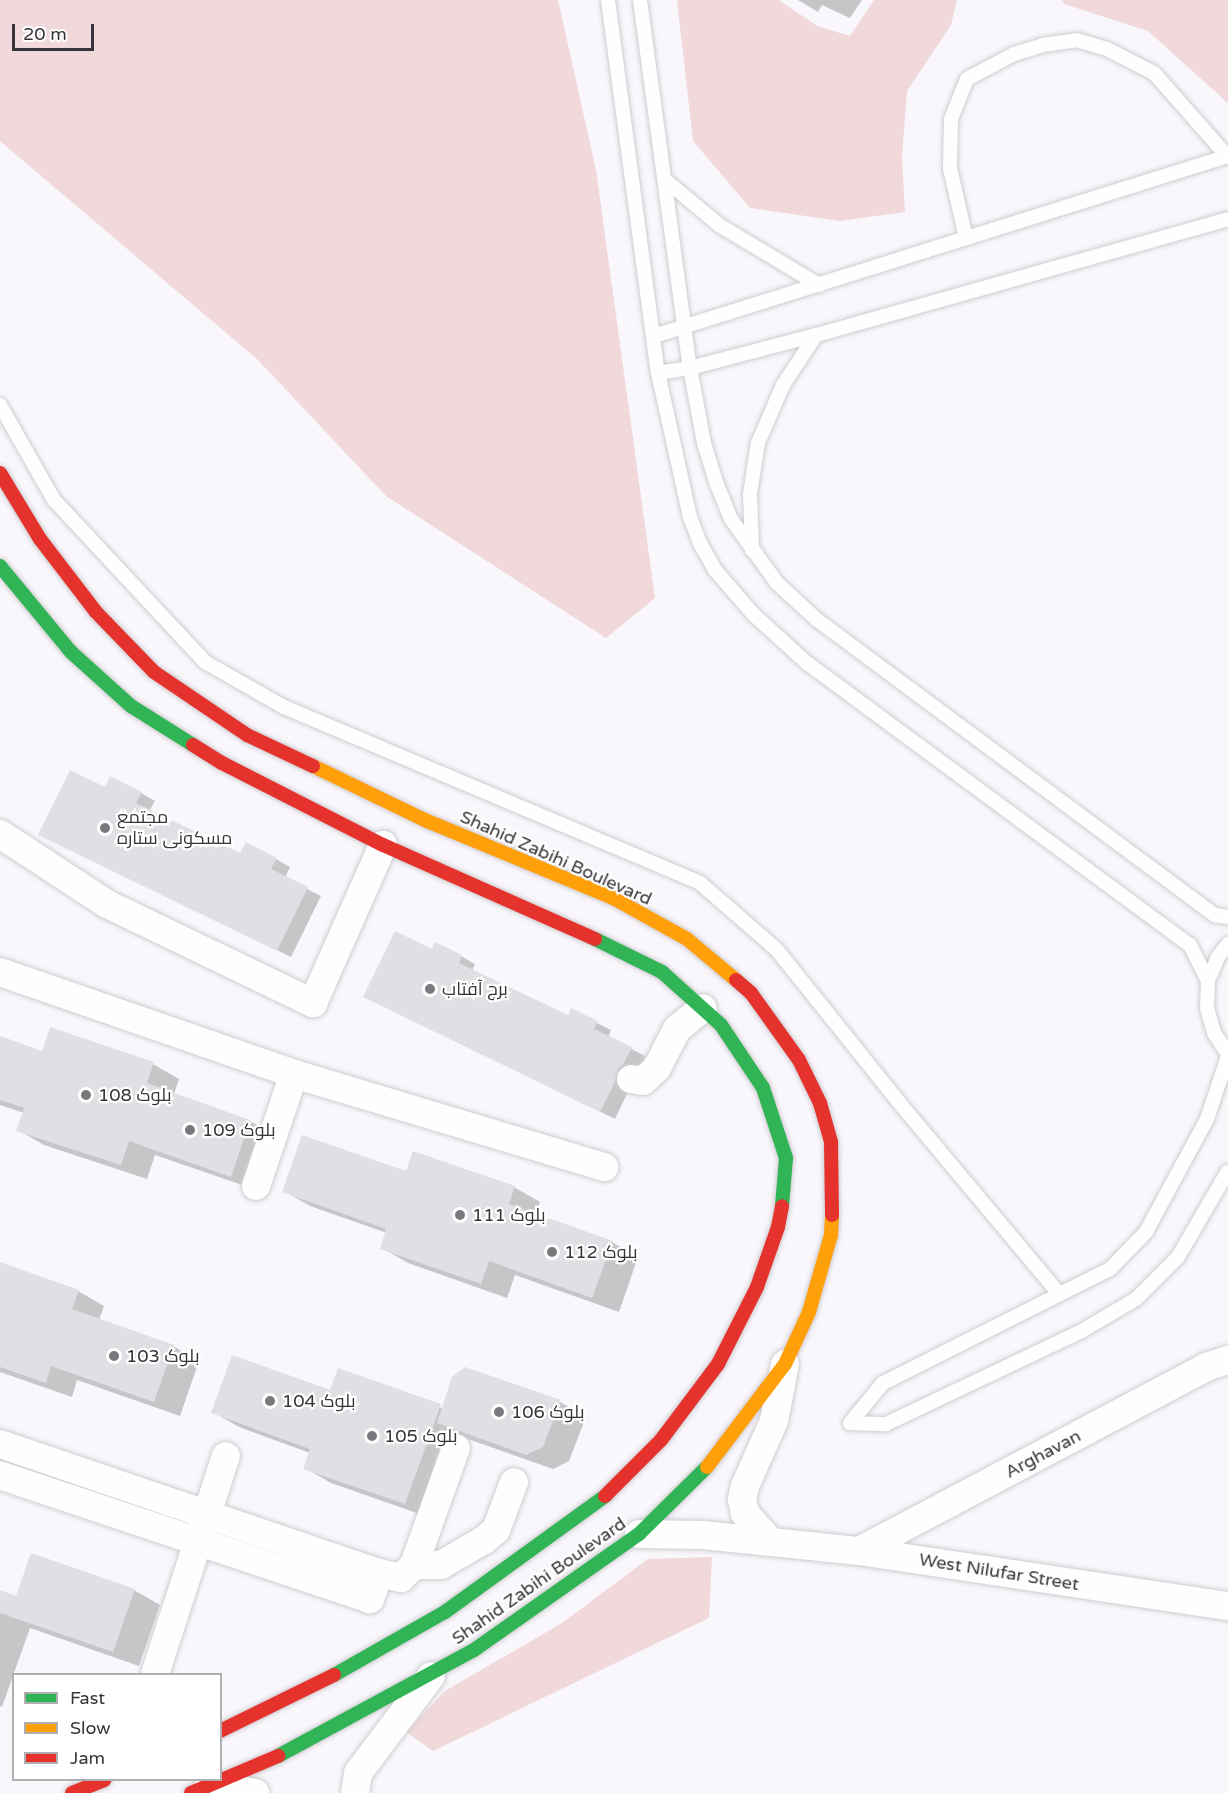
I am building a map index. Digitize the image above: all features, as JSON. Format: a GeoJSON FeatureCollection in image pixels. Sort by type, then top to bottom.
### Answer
{"type":"FeatureCollection","features":[{"type":"Feature","properties":{"kind":"main road","name":"Shahid Zabihi Boulevard"},"geometry":{"type":"LineString","coordinates":[[0,473],[40,539],[96,612],[154,672],[247,735],[427,821],[613,898],[687,939],[751,993],[799,1060],[820,1103],[831,1142],[834,1194],[831,1235],[809,1312],[785,1364],[702,1473],[639,1534],[582,1577],[432,1676],[274,1758],[222,1780]]}},
{"type":"Feature","properties":{"kind":"main road","name":"Shahid Zabihi Boulevard"},"geometry":{"type":"LineString","coordinates":[[0,567],[71,652],[131,706],[222,763],[383,846],[593,938],[662,972],[721,1024],[763,1088],[786,1158],[785,1192],[778,1227],[757,1287],[718,1364],[653,1448],[609,1493],[445,1612],[319,1684],[222,1730]]}},
{"type":"Feature","properties":{"kind":"main road"},"geometry":{"type":"LineString","coordinates":[[72,1793],[100,1781]]}},
{"type":"Feature","properties":{"kind":"main road","name":"Shahid Zabihi Boulevard"},"geometry":{"type":"LineString","coordinates":[[200,1789],[219,1781]]}},
{"type":"Feature","properties":{"kind":"street"},"geometry":{"type":"LineString","coordinates":[[0,834],[107,904],[313,1003],[383,846]]}},
{"type":"Feature","properties":{"kind":"street"},"geometry":{"type":"LineString","coordinates":[[0,972],[294,1074],[604,1167]]}},
{"type":"Feature","properties":{"kind":"street"},"geometry":{"type":"LineString","coordinates":[[631,1079],[643,1082],[657,1068],[677,1029],[703,1008]]}},
{"type":"Feature","properties":{"kind":"street"},"geometry":{"type":"LineString","coordinates":[[256,1186],[294,1074]]}},
{"type":"Feature","properties":{"kind":"street","name":"Arghavan"},"geometry":{"type":"LineString","coordinates":[[859,1551],[1206,1367],[1228,1360]]}},
{"type":"Feature","properties":{"kind":"street"},"geometry":{"type":"LineString","coordinates":[[770,1541],[745,1513],[742,1499],[745,1486],[774,1421],[785,1364]]}},
{"type":"Feature","properties":{"kind":"street"},"geometry":{"type":"LineString","coordinates":[[0,1444],[379,1573],[401,1578],[414,1564],[456,1448]]}},
{"type":"Feature","properties":{"kind":"street"},"geometry":{"type":"LineString","coordinates":[[155,1673],[226,1456]]}},
{"type":"Feature","properties":{"kind":"street"},"geometry":{"type":"LineString","coordinates":[[0,1475],[370,1599],[379,1573]]}},
{"type":"Feature","properties":{"kind":"street"},"geometry":{"type":"LineString","coordinates":[[414,1564],[441,1565],[484,1540],[496,1530],[514,1482]]}},
{"type":"Feature","properties":{"kind":"street","name":"West Nilufar Street"},"geometry":{"type":"LineString","coordinates":[[639,1534],[703,1535],[859,1551],[1228,1606]]}},
{"type":"Feature","properties":{"kind":"street"},"geometry":{"type":"LineString","coordinates":[[355,1793],[358,1773],[432,1676]]}},
{"type":"Feature","properties":{"kind":"street"},"geometry":{"type":"LineString","coordinates":[[200,1789],[255,1793]]}},
{"type":"Feature","properties":{"kind":"lane"},"geometry":{"type":"LineString","coordinates":[[608,0],[658,373],[690,517],[699,543],[729,589],[807,663],[1190,945],[1208,981]]}},
{"type":"Feature","properties":{"kind":"lane"},"geometry":{"type":"LineString","coordinates":[[640,0],[690,368],[704,443],[731,519],[777,583],[816,619],[1215,915],[1228,917]]}},
{"type":"Feature","properties":{"kind":"lane"},"geometry":{"type":"LineString","coordinates":[[654,336],[1228,157],[1154,73],[1107,49],[1077,40],[1043,45],[1014,54],[967,79],[951,119],[950,168],[966,238]]}},
{"type":"Feature","properties":{"kind":"lane"},"geometry":{"type":"LineString","coordinates":[[664,179],[719,225],[819,285]]}},
{"type":"Feature","properties":{"kind":"lane"},"geometry":{"type":"LineString","coordinates":[[658,373],[690,368],[816,335],[1228,219]]}},
{"type":"Feature","properties":{"kind":"lane"},"geometry":{"type":"LineString","coordinates":[[752,550],[750,494],[758,443],[783,385],[816,335]]}},
{"type":"Feature","properties":{"kind":"lane"},"geometry":{"type":"LineString","coordinates":[[0,405],[54,500],[204,662],[284,706],[700,883],[777,950],[902,1106],[1059,1293]]}},
{"type":"Feature","properties":{"kind":"lane"},"geometry":{"type":"LineString","coordinates":[[1228,944],[1218,957],[1208,981],[1207,1008],[1214,1033],[1228,1055],[1207,1119],[1146,1232],[1110,1269],[883,1383],[850,1423],[886,1424],[1080,1332],[1136,1299],[1178,1257],[1228,1170]]}},
{"type":"Feature","properties":{"kind":"shaded area"},"geometry":{"type":"Polygon","coordinates":[[[0,0],[558,0],[596,170],[655,598],[606,638],[386,496],[258,360],[0,141],[0,0]]]}},
{"type":"Feature","properties":{"kind":"shaded area"},"geometry":{"type":"Polygon","coordinates":[[[677,0],[779,0],[817,26],[850,36],[874,0],[957,0],[951,25],[907,91],[902,156],[905,212],[840,221],[750,208],[693,141],[677,0]]]}},
{"type":"Feature","properties":{"kind":"shaded area"},"geometry":{"type":"Polygon","coordinates":[[[1062,0],[1228,0],[1228,103],[1148,31],[1064,4],[1062,0]]]}},
{"type":"Feature","properties":{"kind":"shaded area"},"geometry":{"type":"Polygon","coordinates":[[[712,1557],[709,1618],[433,1751],[406,1732],[445,1691],[562,1623],[648,1559],[712,1557]]]}},
{"type":"Feature","properties":{"kind":"building"},"geometry":{"type":"Polygon","coordinates":[[[70,770],[105,787],[110,776],[142,792],[136,803],[240,853],[246,842],[277,858],[271,869],[308,887],[277,951],[38,835],[70,770]]]}},
{"type":"Feature","properties":{"kind":"building"},"geometry":{"type":"Polygon","coordinates":[[[395,931],[432,949],[435,942],[462,955],[459,963],[568,1015],[571,1008],[598,1021],[594,1029],[632,1047],[623,1065],[618,1069],[615,1082],[600,1112],[363,997],[395,931]]]}},
{"type":"Feature","properties":{"kind":"building"},"geometry":{"type":"Polygon","coordinates":[[[50,1027],[154,1062],[147,1083],[250,1120],[231,1177],[129,1141],[121,1165],[16,1131],[24,1108],[0,1100],[0,1036],[42,1051],[50,1027]]]}},
{"type":"Feature","properties":{"kind":"building"},"geometry":{"type":"Polygon","coordinates":[[[302,1135],[406,1171],[413,1151],[515,1186],[509,1204],[613,1241],[592,1298],[489,1261],[481,1284],[380,1249],[386,1229],[282,1192],[302,1135]]]}},
{"type":"Feature","properties":{"kind":"building"},"geometry":{"type":"Polygon","coordinates":[[[0,1262],[79,1290],[72,1309],[174,1345],[154,1402],[51,1366],[46,1383],[0,1367],[0,1262]]]}},
{"type":"Feature","properties":{"kind":"building","name":"بلوک 105"},"geometry":{"type":"Polygon","coordinates":[[[232,1355],[330,1390],[338,1368],[441,1404],[405,1504],[303,1469],[310,1449],[211,1413],[232,1355]]]}},
{"type":"Feature","properties":{"kind":"building","name":"بلوک 106"},"geometry":{"type":"Polygon","coordinates":[[[465,1367],[561,1400],[543,1447],[526,1455],[437,1423],[452,1377],[465,1367]]]}},
{"type":"Feature","properties":{"kind":"building"},"geometry":{"type":"Polygon","coordinates":[[[31,1553],[135,1589],[113,1652],[0,1613],[0,1590],[16,1596],[31,1553]]]}},
{"type":"Feature","properties":{"kind":"traffic: fast"},"geometry":{"type":"LineString","coordinates":[[0,566],[71,652],[131,706],[193,745]]}},
{"type":"Feature","properties":{"kind":"traffic: fast"},"geometry":{"type":"LineString","coordinates":[[595,939],[662,972],[721,1025],[763,1088],[786,1158],[782,1206]]}},
{"type":"Feature","properties":{"kind":"traffic: fast"},"geometry":{"type":"LineString","coordinates":[[278,1756],[474,1650],[639,1534],[707,1467]]}},
{"type":"Feature","properties":{"kind":"traffic: fast"},"geometry":{"type":"LineString","coordinates":[[334,1675],[445,1612],[605,1496]]}},
{"type":"Feature","properties":{"kind":"traffic: slow"},"geometry":{"type":"LineString","coordinates":[[313,766],[427,821],[613,898],[687,939],[736,980]]}},
{"type":"Feature","properties":{"kind":"traffic: slow"},"geometry":{"type":"LineString","coordinates":[[707,1467],[785,1364],[809,1312],[831,1235],[832,1215]]}},
{"type":"Feature","properties":{"kind":"traffic: jam"},"geometry":{"type":"LineString","coordinates":[[0,473],[40,539],[96,612],[154,672],[247,735],[313,766]]}},
{"type":"Feature","properties":{"kind":"traffic: jam"},"geometry":{"type":"LineString","coordinates":[[193,745],[222,763],[383,845],[595,939]]}},
{"type":"Feature","properties":{"kind":"traffic: jam"},"geometry":{"type":"LineString","coordinates":[[736,980],[751,993],[799,1060],[820,1103],[831,1142],[832,1215]]}},
{"type":"Feature","properties":{"kind":"traffic: jam"},"geometry":{"type":"LineString","coordinates":[[605,1496],[661,1440],[718,1364],[757,1287],[778,1227],[782,1206]]}},
{"type":"Feature","properties":{"kind":"traffic: jam"},"geometry":{"type":"LineString","coordinates":[[222,1730],[334,1675]]}},
{"type":"Feature","properties":{"kind":"traffic: jam"},"geometry":{"type":"LineString","coordinates":[[222,1780],[278,1756]]}},
{"type":"Feature","properties":{"kind":"traffic: jam"},"geometry":{"type":"LineString","coordinates":[[72,1793],[102,1781]]}},
{"type":"Feature","properties":{"kind":"traffic: jam"},"geometry":{"type":"LineString","coordinates":[[191,1793],[219,1781]]}},
{"type":"Feature","properties":{"kind":"place","name":"مجتمع مسکونی ستاره"},"geometry":{"type":"Point","coordinates":[105,828]}},
{"type":"Feature","properties":{"kind":"place","name":"برج آفتاب"},"geometry":{"type":"Point","coordinates":[430,989]}},
{"type":"Feature","properties":{"kind":"place","name":"بلوک 108"},"geometry":{"type":"Point","coordinates":[86,1095]}},
{"type":"Feature","properties":{"kind":"place","name":"بلوک 109"},"geometry":{"type":"Point","coordinates":[190,1130]}},
{"type":"Feature","properties":{"kind":"place","name":"بلوک 111"},"geometry":{"type":"Point","coordinates":[460,1215]}},
{"type":"Feature","properties":{"kind":"place","name":"بلوک 112"},"geometry":{"type":"Point","coordinates":[552,1252]}},
{"type":"Feature","properties":{"kind":"place","name":"بلوک 103"},"geometry":{"type":"Point","coordinates":[114,1356]}},
{"type":"Feature","properties":{"kind":"place","name":"بلوک 104"},"geometry":{"type":"Point","coordinates":[270,1401]}},
{"type":"Feature","properties":{"kind":"place","name":"بلوک 106"},"geometry":{"type":"Point","coordinates":[499,1412]}},
{"type":"Feature","properties":{"kind":"place","name":"بلوک 105"},"geometry":{"type":"Point","coordinates":[372,1436]}}]}
